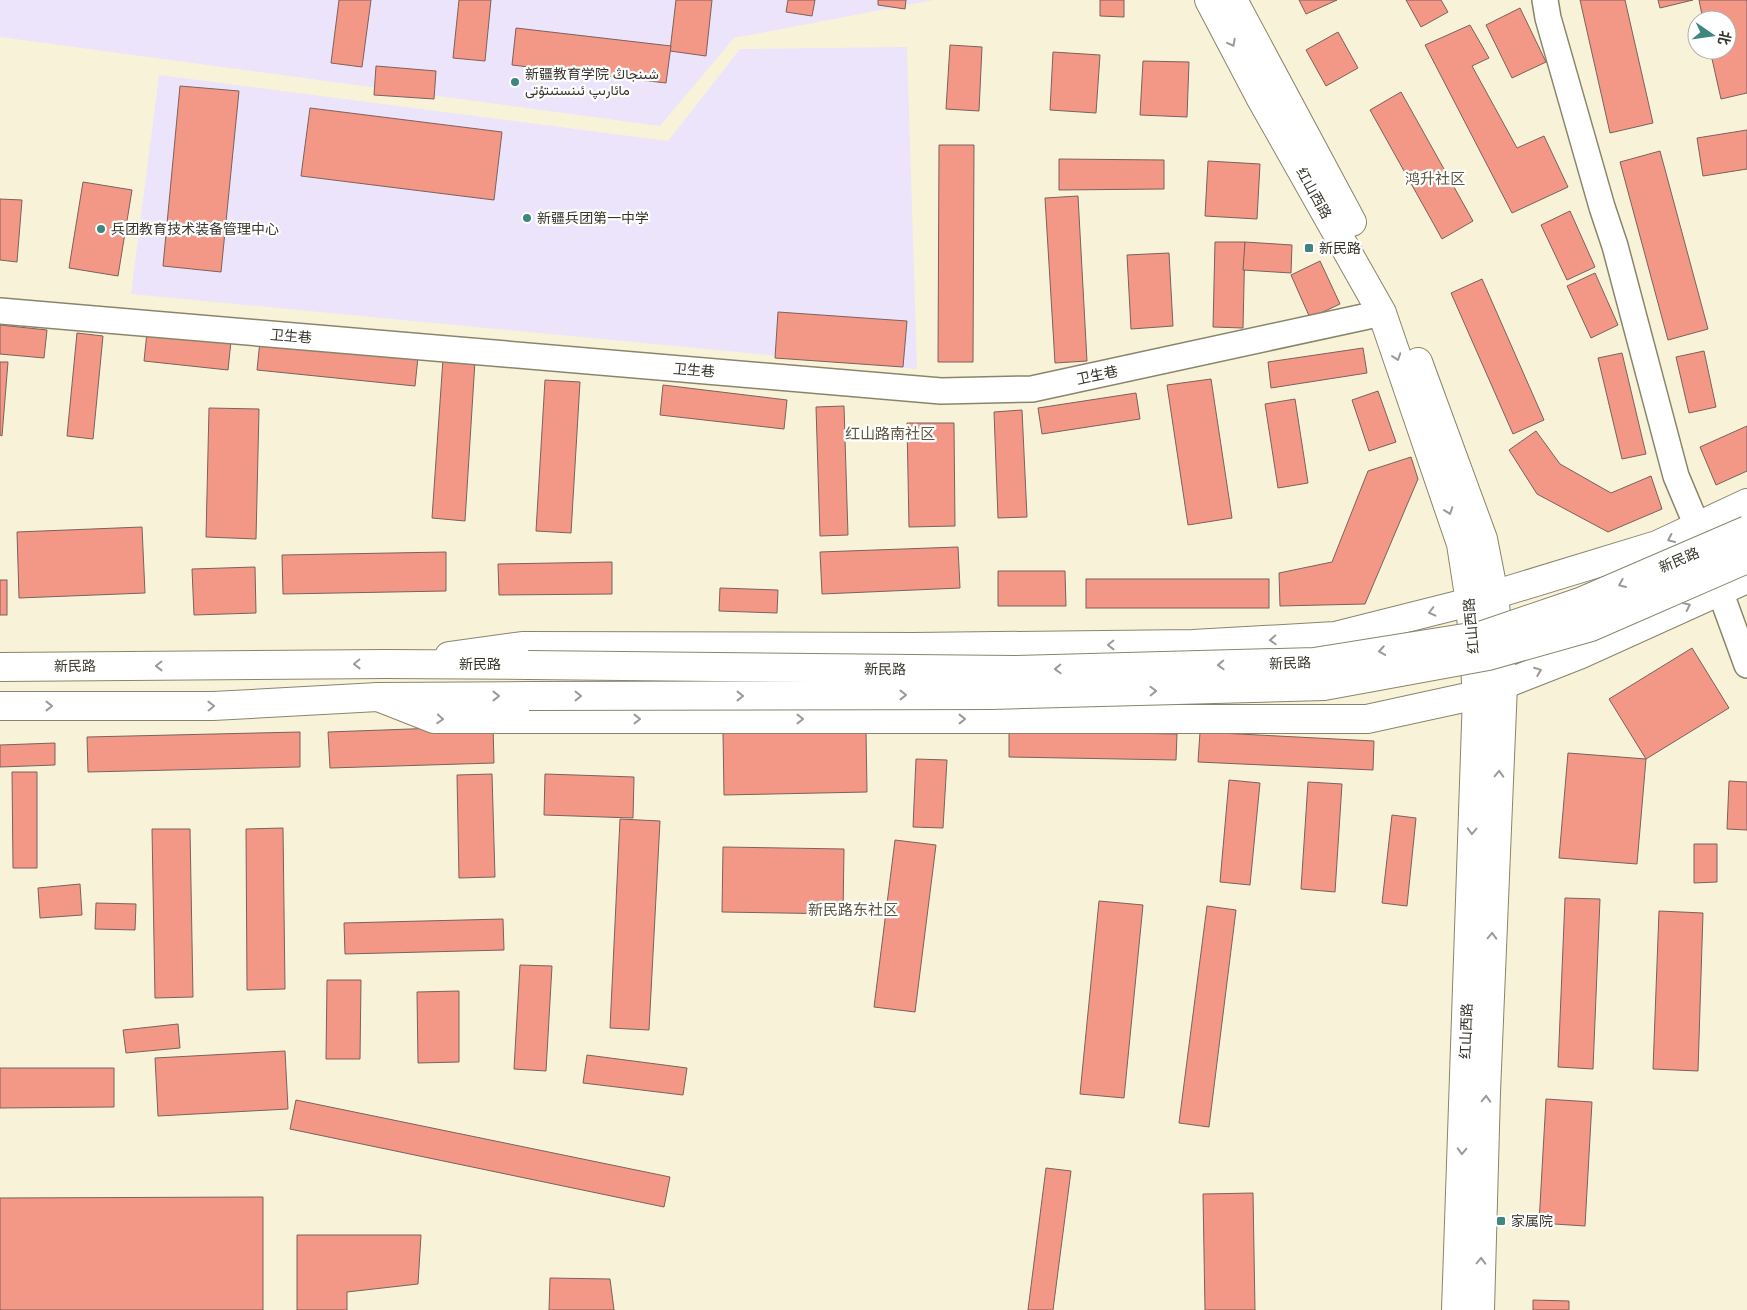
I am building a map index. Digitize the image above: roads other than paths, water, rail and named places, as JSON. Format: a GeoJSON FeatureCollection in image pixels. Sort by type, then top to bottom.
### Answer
{"type":"FeatureCollection","features":[{"type":"Feature","properties":{"kind":"main road","name":"红山西路"},"geometry":{"type":"LineString","coordinates":[[1209,0],[1265,106],[1382,313],[1461,544],[1482,599],[1503,684],[1486,1092],[1480,1310]]}},
{"type":"Feature","properties":{"kind":"main road","name":"红山西路"},"geometry":{"type":"LineString","coordinates":[[1233,0],[1398,308],[1483,539],[1456,1310]]}},
{"type":"Feature","properties":{"kind":"main road"},"geometry":{"type":"LineString","coordinates":[[386,664],[522,646],[913,647],[1154,644],[1334,636],[1482,599],[1656,545],[1747,503]]}},
{"type":"Feature","properties":{"kind":"main road","name":"新民路"},"geometry":{"type":"LineString","coordinates":[[0,667],[386,664],[1014,670],[1314,662],[1483,635],[1580,602],[1747,530]]}},
{"type":"Feature","properties":{"kind":"main road","name":"新民路"},"geometry":{"type":"LineString","coordinates":[[0,706],[213,706],[378,697],[991,695],[1324,686],[1488,656],[1591,627],[1747,558]]}},
{"type":"Feature","properties":{"kind":"main road"},"geometry":{"type":"LineString","coordinates":[[378,697],[434,719],[1366,719],[1477,695],[1579,655],[1747,579]]}},
{"type":"Feature","properties":{"kind":"street"},"geometry":{"type":"LineString","coordinates":[[1545,0],[1548,18],[1596,188],[1615,246],[1676,476],[1697,526]]}},
{"type":"Feature","properties":{"kind":"street","name":"卫生巷"},"geometry":{"type":"LineString","coordinates":[[0,311],[941,391],[1032,389],[1382,313]]}},
{"type":"Feature","properties":{"kind":"street"},"geometry":{"type":"LineString","coordinates":[[1720,591],[1747,665]]}},
{"type":"Feature","properties":{"kind":"place","name":"新疆教育学院 شىنجاڭ مائارىپ ئىنستىتۇتى"},"geometry":{"type":"Point","coordinates":[515,82]}},
{"type":"Feature","properties":{"kind":"place","name":"新疆兵团第一中学"},"geometry":{"type":"Point","coordinates":[527,218]}},
{"type":"Feature","properties":{"kind":"place","name":"兵团教育技术装备管理中心"},"geometry":{"type":"Point","coordinates":[101,229]}},
{"type":"Feature","properties":{"kind":"place","name":"新民路"},"geometry":{"type":"Point","coordinates":[1309,248]}},
{"type":"Feature","properties":{"kind":"place","name":"家属院"},"geometry":{"type":"Point","coordinates":[1501,1221]}},
{"type":"Feature","properties":{"kind":"district","name":"鸿升社区"},"geometry":{"type":"Point","coordinates":[1435,179]}},
{"type":"Feature","properties":{"kind":"district","name":"红山路南社区"},"geometry":{"type":"Point","coordinates":[890,434]}},
{"type":"Feature","properties":{"kind":"district","name":"新民路东社区"},"geometry":{"type":"Point","coordinates":[853,910]}}]}
